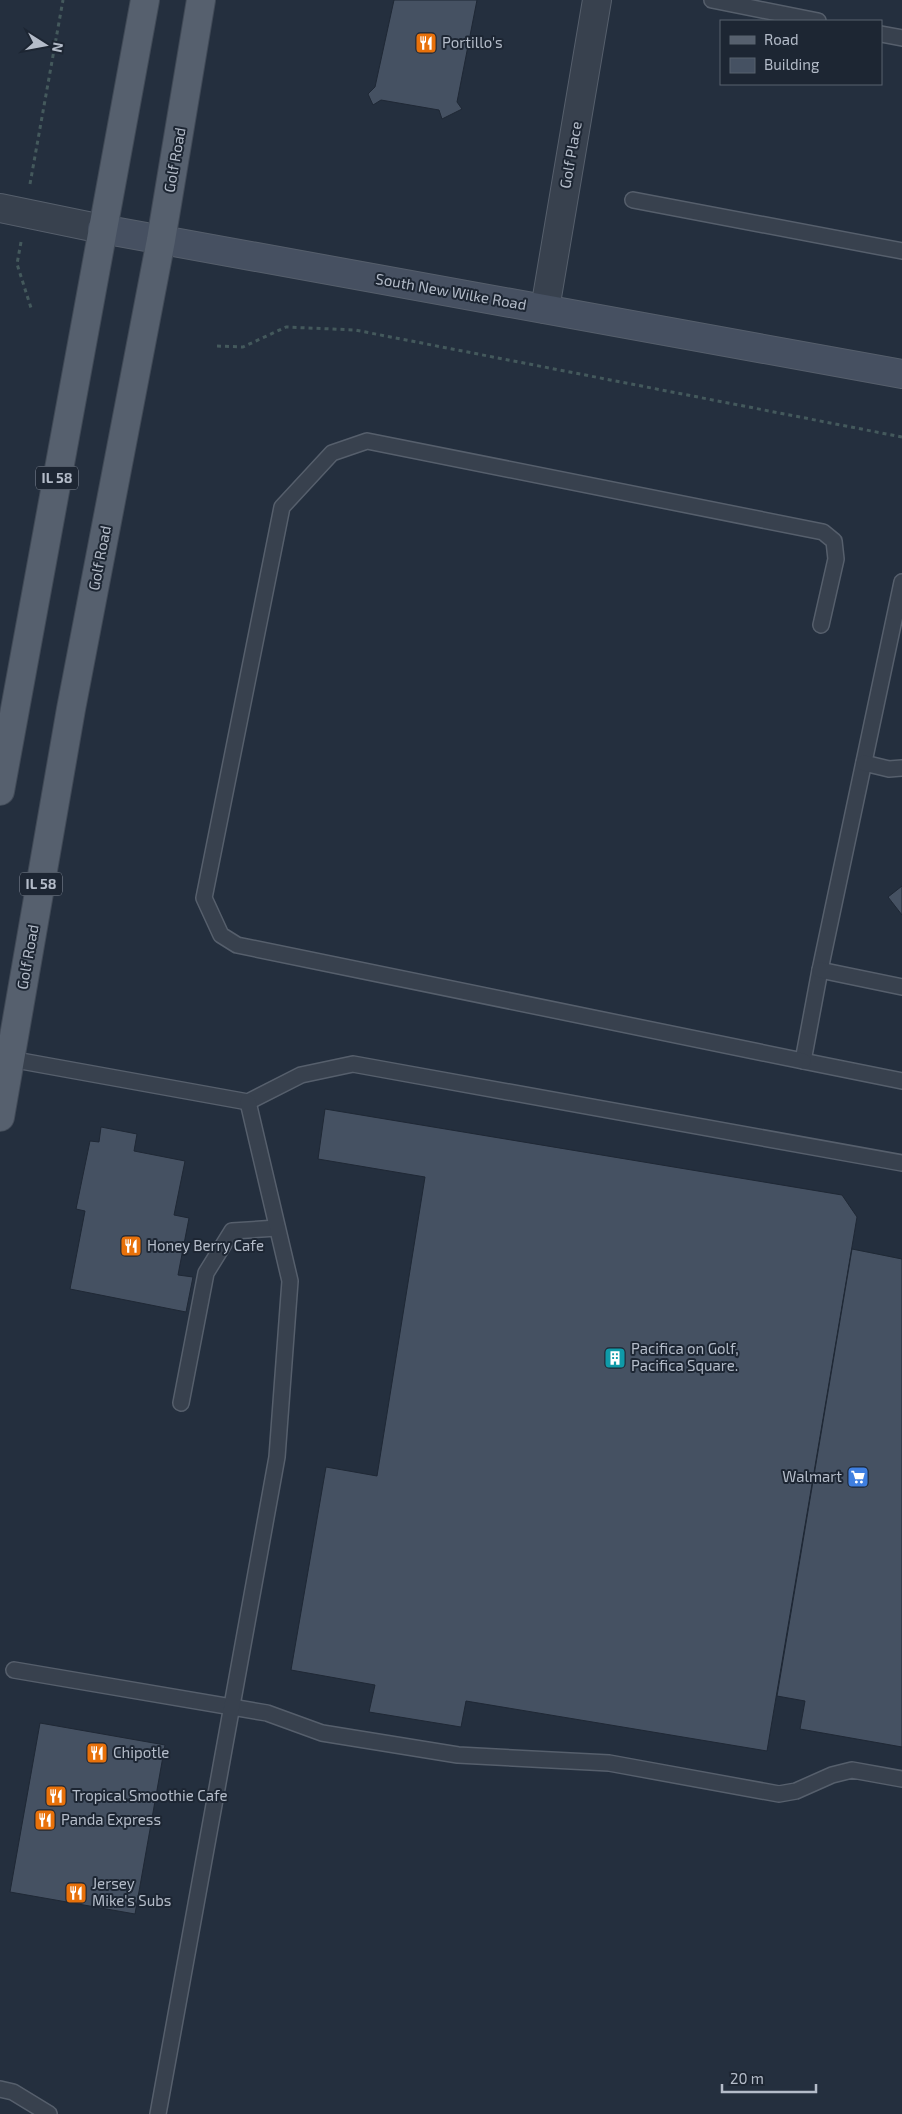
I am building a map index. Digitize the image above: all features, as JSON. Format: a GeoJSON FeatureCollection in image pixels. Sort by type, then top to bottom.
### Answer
{"type":"FeatureCollection","features":[{"type":"Feature","properties":{"kind":"main road","name":"IL 58"},"geometry":{"type":"LineString","coordinates":[[0,790],[145,0]]}},
{"type":"Feature","properties":{"kind":"main road","name":"Golf Road"},"geometry":{"type":"LineString","coordinates":[[0,1117],[73,699],[161,240],[201,0]]}},
{"type":"Feature","properties":{"kind":"main road","name":"South New Wilke Road"},"geometry":{"type":"LineString","coordinates":[[102,229],[902,374]]}},
{"type":"Feature","properties":{"kind":"street","name":"Golf Place"},"geometry":{"type":"LineString","coordinates":[[545,309],[597,0]]}},
{"type":"Feature","properties":{"kind":"street","name":"South New Wilke Road"},"geometry":{"type":"LineString","coordinates":[[0,208],[102,229]]}},
{"type":"Feature","properties":{"kind":"lane"},"geometry":{"type":"LineString","coordinates":[[713,0],[813,20]]}},
{"type":"Feature","properties":{"kind":"lane"},"geometry":{"type":"LineString","coordinates":[[882,34],[902,38]]}},
{"type":"Feature","properties":{"kind":"lane"},"geometry":{"type":"LineString","coordinates":[[634,200],[902,251]]}},
{"type":"Feature","properties":{"kind":"lane"},"geometry":{"type":"LineString","coordinates":[[820,625],[836,559],[834,541],[823,532],[367,441],[332,453],[282,507],[204,898],[221,935],[237,945],[902,1081]]}},
{"type":"Feature","properties":{"kind":"lane"},"geometry":{"type":"LineString","coordinates":[[803,1061],[820,970],[864,763],[899,613],[902,582]]}},
{"type":"Feature","properties":{"kind":"lane"},"geometry":{"type":"LineString","coordinates":[[864,763],[889,769],[902,768]]}},
{"type":"Feature","properties":{"kind":"lane"},"geometry":{"type":"LineString","coordinates":[[820,970],[902,987]]}},
{"type":"Feature","properties":{"kind":"lane"},"geometry":{"type":"LineString","coordinates":[[10,1059],[248,1102],[301,1075],[353,1064],[902,1163]]}},
{"type":"Feature","properties":{"kind":"lane"},"geometry":{"type":"LineString","coordinates":[[158,2114],[277,1457],[290,1282],[248,1102]]}},
{"type":"Feature","properties":{"kind":"lane"},"geometry":{"type":"LineString","coordinates":[[181,1403],[206,1273],[232,1231],[277,1228]]}},
{"type":"Feature","properties":{"kind":"lane"},"geometry":{"type":"LineString","coordinates":[[14,1670],[267,1713],[322,1733],[458,1755],[609,1763],[778,1794],[796,1791],[832,1775],[852,1770],[902,1779]]}},
{"type":"Feature","properties":{"kind":"lane"},"geometry":{"type":"LineString","coordinates":[[0,2089],[13,2092],[48,2114]]}},
{"type":"Feature","properties":{"kind":"path"},"geometry":{"type":"LineString","coordinates":[[43,113],[63,0]]}},
{"type":"Feature","properties":{"kind":"path"},"geometry":{"type":"LineString","coordinates":[[17,264],[32,310]]}},
{"type":"Feature","properties":{"kind":"path"},"geometry":{"type":"LineString","coordinates":[[217,346],[243,347],[286,327],[355,330],[902,436]]}},
{"type":"Feature","properties":{"kind":"building","name":"Portillo's"},"geometry":{"type":"Polygon","coordinates":[[[394,0],[477,0],[457,102],[462,109],[442,119],[439,110],[381,100],[373,105],[368,94],[375,87],[394,0]]]}},
{"type":"Feature","properties":{"kind":"building"},"geometry":{"type":"Polygon","coordinates":[[[902,886],[902,915],[888,897],[902,886]]]}},
{"type":"Feature","properties":{"kind":"building","name":"Pacifica on Golf, Pacifica Square."},"geometry":{"type":"Polygon","coordinates":[[[325,1109],[842,1195],[857,1217],[767,1751],[466,1701],[461,1727],[369,1712],[375,1685],[291,1670],[326,1467],[377,1476],[425,1177],[318,1159],[325,1109]]]}},
{"type":"Feature","properties":{"kind":"building","name":"Honey Berry Cafe"},"geometry":{"type":"Polygon","coordinates":[[[101,1127],[137,1134],[134,1151],[185,1161],[174,1215],[189,1218],[178,1275],[193,1277],[186,1312],[70,1289],[85,1211],[76,1209],[90,1141],[99,1142],[101,1127]]]}},
{"type":"Feature","properties":{"kind":"building","name":"Walmart"},"geometry":{"type":"Polygon","coordinates":[[[852,1249],[902,1259],[902,1747],[800,1729],[805,1701],[777,1696],[852,1249]]]}},
{"type":"Feature","properties":{"kind":"building"},"geometry":{"type":"Polygon","coordinates":[[[40,1723],[165,1745],[135,1914],[10,1892],[40,1723]]]}},
{"type":"Feature","properties":{"kind":"place","name":"Portillo's"},"geometry":{"type":"Point","coordinates":[426,43]}},
{"type":"Feature","properties":{"kind":"place","name":"Honey Berry Cafe"},"geometry":{"type":"Point","coordinates":[131,1246]}},
{"type":"Feature","properties":{"kind":"place","name":"Pacifica on Golf, Pacifica Square."},"geometry":{"type":"Point","coordinates":[615,1358]}},
{"type":"Feature","properties":{"kind":"place","name":"Walmart"},"geometry":{"type":"Point","coordinates":[858,1477]}},
{"type":"Feature","properties":{"kind":"place","name":"Chipotle"},"geometry":{"type":"Point","coordinates":[97,1753]}},
{"type":"Feature","properties":{"kind":"place","name":"Tropical Smoothie Cafe"},"geometry":{"type":"Point","coordinates":[56,1796]}},
{"type":"Feature","properties":{"kind":"place","name":"Panda Express"},"geometry":{"type":"Point","coordinates":[45,1820]}},
{"type":"Feature","properties":{"kind":"place","name":"Jersey Mike's Subs"},"geometry":{"type":"Point","coordinates":[76,1893]}}]}
